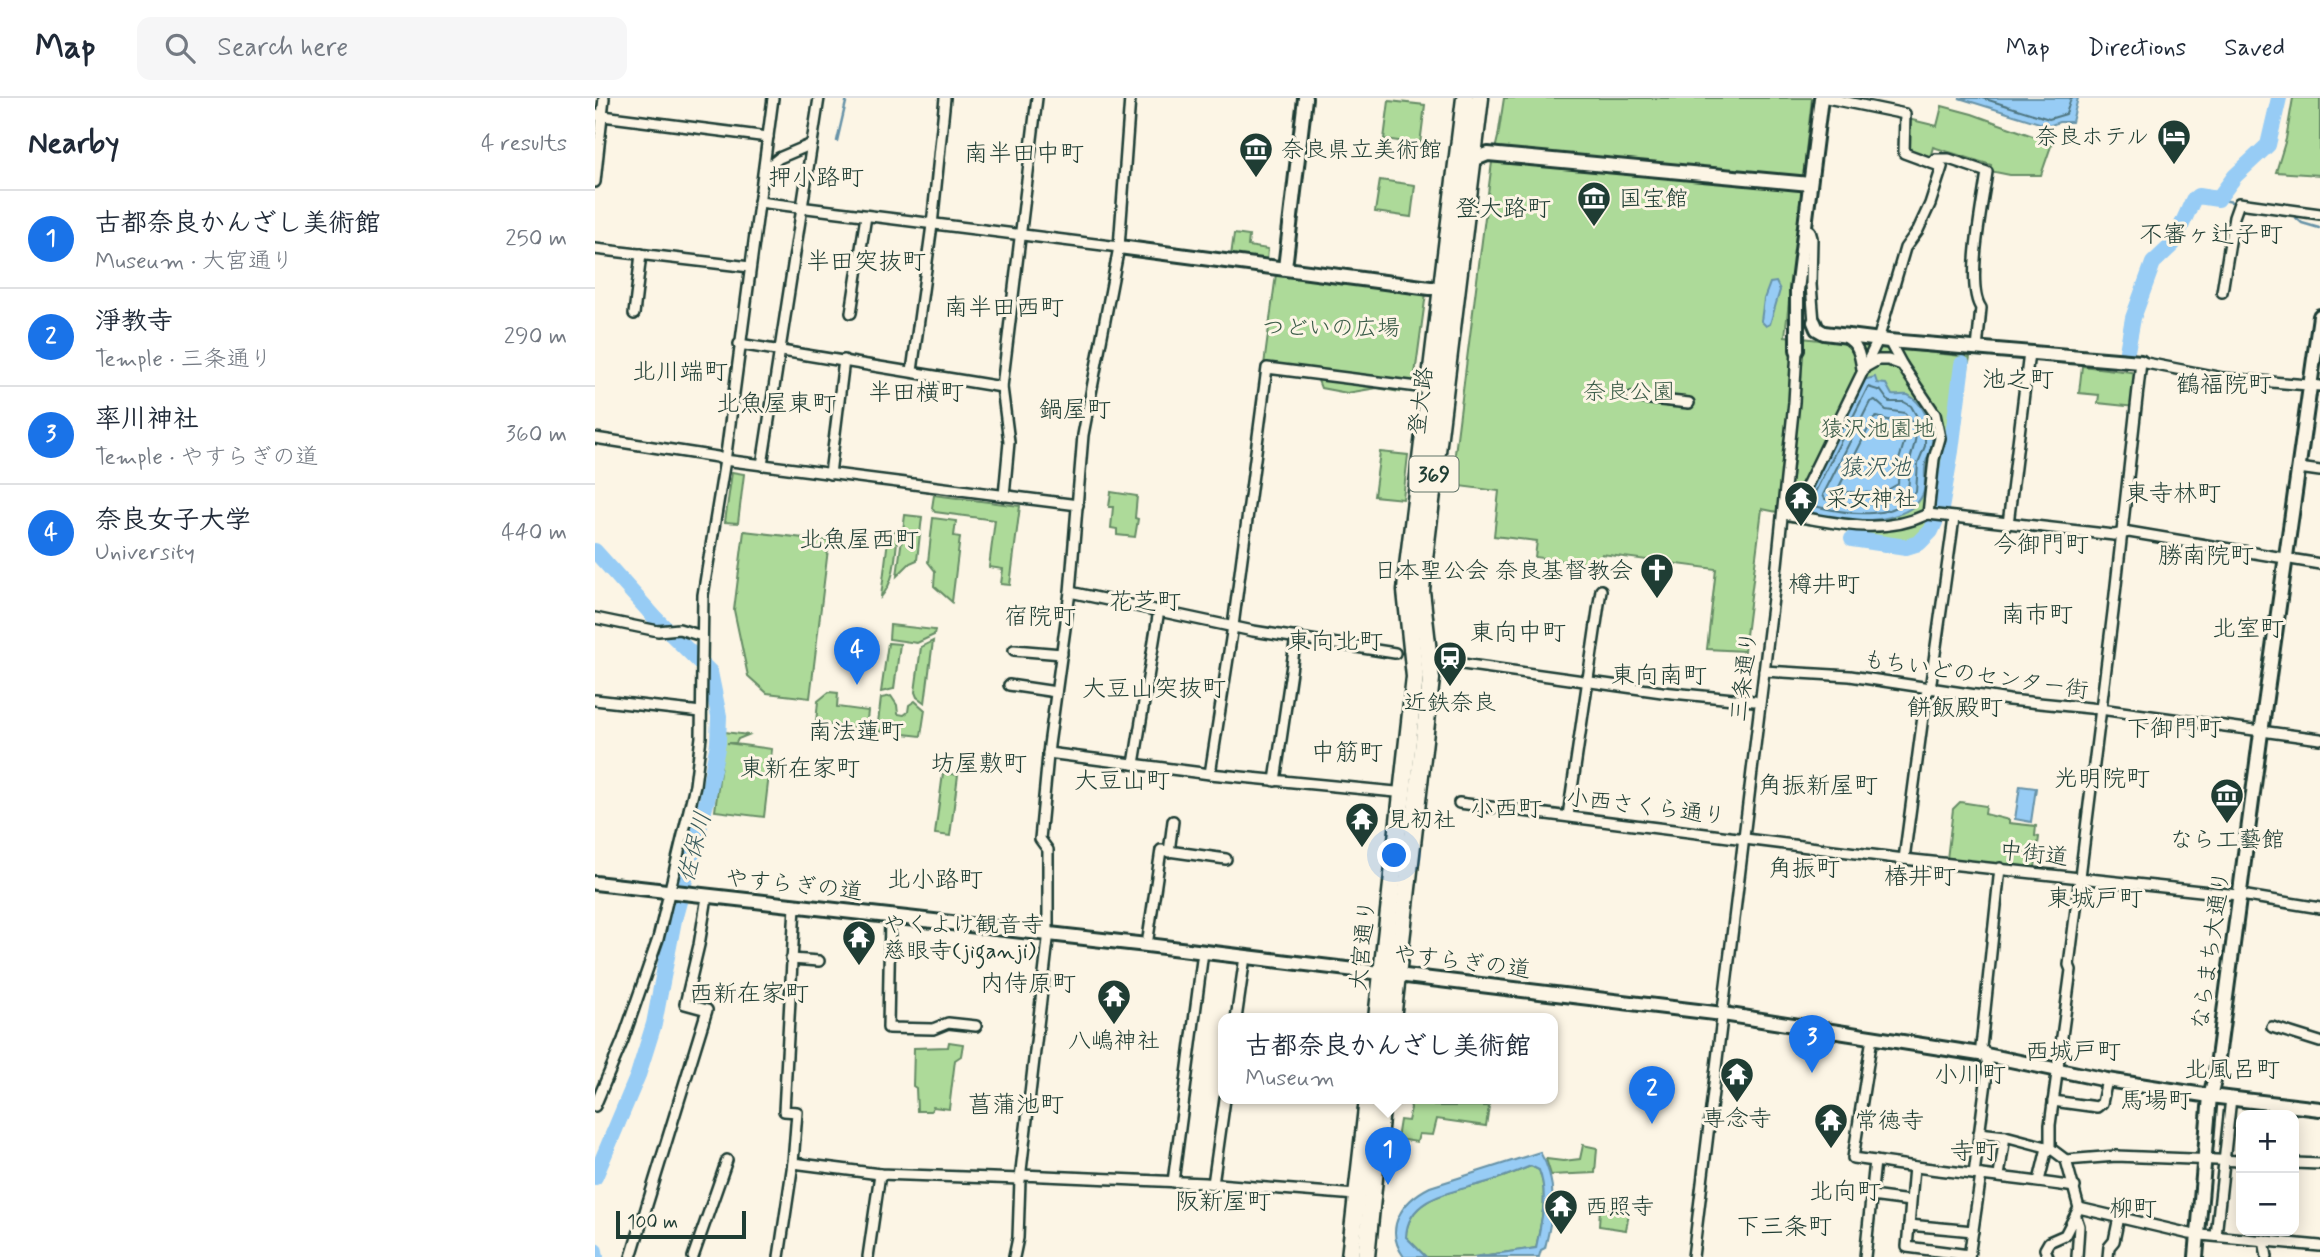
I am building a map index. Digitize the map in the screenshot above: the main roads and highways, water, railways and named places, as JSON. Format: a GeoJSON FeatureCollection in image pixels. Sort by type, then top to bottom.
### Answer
{"type":"FeatureCollection","features":[{"type":"Feature","properties":{"kind":"highway","name":"登大路"},"geometry":{"type":"LineString","coordinates":[[1465,98],[1465,160]]}},
{"type":"Feature","properties":{"kind":"highway","name":"登大路"},"geometry":{"type":"LineString","coordinates":[[1410,793],[1415,677],[1406,591],[1415,566],[1465,160],[1480,98]]}},
{"type":"Feature","properties":{"kind":"highway","name":"大宮通り"},"geometry":{"type":"LineString","coordinates":[[1379,1013],[1389,974],[1410,793]]}},
{"type":"Feature","properties":{"kind":"highway","name":"大宮通り"},"geometry":{"type":"LineString","coordinates":[[1389,974],[1392,1013]]}},
{"type":"Feature","properties":{"kind":"highway"},"geometry":{"type":"LineString","coordinates":[[1350,1257],[1368,1104]]}},
{"type":"Feature","properties":{"kind":"highway"},"geometry":{"type":"LineString","coordinates":[[1366,1257],[1382,1104]]}},
{"type":"Feature","properties":{"kind":"water"},"geometry":{"type":"Polygon","coordinates":[[[1959,98],[2078,98],[2072,122],[2059,122],[2049,126],[1959,98]]]}},
{"type":"Feature","properties":{"kind":"water"},"geometry":{"type":"Polygon","coordinates":[[[1776,282],[1780,290],[1770,324],[1766,326],[1761,321],[1764,299],[1770,283],[1776,282]]]}},
{"type":"Feature","properties":{"kind":"water","name":"猿沢池"},"geometry":{"type":"Polygon","coordinates":[[[1875,377],[1877,383],[1886,384],[1892,395],[1908,395],[1913,398],[1929,422],[1932,444],[1925,466],[1923,494],[1917,503],[1907,510],[1883,518],[1844,520],[1815,514],[1803,501],[1863,380],[1875,377]]]}},
{"type":"Feature","properties":{"kind":"water"},"geometry":{"type":"Polygon","coordinates":[[[2020,786],[2036,788],[2031,822],[2015,819],[2020,786]]]}},
{"type":"Feature","properties":{"kind":"water"},"geometry":{"type":"Polygon","coordinates":[[[1540,1152],[1550,1176],[1553,1200],[1548,1236],[1539,1257],[1474,1257],[1536,1248],[1543,1209],[1543,1189],[1539,1170],[1531,1166],[1496,1180],[1446,1193],[1423,1204],[1408,1223],[1406,1237],[1426,1257],[1404,1257],[1395,1236],[1396,1226],[1404,1208],[1420,1193],[1430,1187],[1540,1152]]]}},
{"type":"Feature","properties":{"kind":"waterway"},"geometry":{"type":"LineString","coordinates":[[837,141],[847,98]]}},
{"type":"Feature","properties":{"kind":"waterway"},"geometry":{"type":"LineString","coordinates":[[2127,351],[2133,318],[2153,263],[2173,244],[2193,200],[2198,196],[2218,199],[2235,176],[2268,145],[2279,98]]}},
{"type":"Feature","properties":{"kind":"waterway"},"geometry":{"type":"LineString","coordinates":[[2218,199],[2237,203]]}},
{"type":"Feature","properties":{"kind":"waterway"},"geometry":{"type":"LineString","coordinates":[[2266,211],[2293,215],[2302,223],[2319,228]]}},
{"type":"Feature","properties":{"kind":"waterway"},"geometry":{"type":"LineString","coordinates":[[1852,539],[1906,547],[1919,543],[1931,531],[1941,509],[1962,364]]}},
{"type":"Feature","properties":{"kind":"waterway","name":"佐保川"},"geometry":{"type":"LineString","coordinates":[[595,551],[657,620],[710,672],[719,716],[718,743],[707,800],[674,920],[654,1024],[638,1075],[595,1177]]}},
{"type":"Feature","properties":{"kind":"waterway","name":"佐保川"},"geometry":{"type":"LineString","coordinates":[[595,1251],[596,1257]]}},
{"type":"Feature","properties":{"kind":"place","name":"奈良ホテル"},"geometry":{"type":"Point","coordinates":[2174,166]}},
{"type":"Feature","properties":{"kind":"place","name":"奈良県立美術館"},"geometry":{"type":"Point","coordinates":[1256,179]}},
{"type":"Feature","properties":{"kind":"place","name":"国宝館"},"geometry":{"type":"Point","coordinates":[1594,228]}},
{"type":"Feature","properties":{"kind":"place","name":"采女神社"},"geometry":{"type":"Point","coordinates":[1801,528]}},
{"type":"Feature","properties":{"kind":"place","name":"日本聖公会 奈良基督教会"},"geometry":{"type":"Point","coordinates":[1657,600]}},
{"type":"Feature","properties":{"kind":"place","name":"奈良女子大学"},"geometry":{"type":"Point","coordinates":[857,685]}},
{"type":"Feature","properties":{"kind":"place","name":"近鉄奈良"},"geometry":{"type":"Point","coordinates":[1450,688]}},
{"type":"Feature","properties":{"kind":"place","name":"なら工藝館"},"geometry":{"type":"Point","coordinates":[2227,825]}},
{"type":"Feature","properties":{"kind":"place","name":"見初社"},"geometry":{"type":"Point","coordinates":[1362,849]}},
{"type":"Feature","properties":{"kind":"place","name":"やくよけ観音寺 慈眼寺(jiganji)"},"geometry":{"type":"Point","coordinates":[859,967]}},
{"type":"Feature","properties":{"kind":"place","name":"八嶋神社"},"geometry":{"type":"Point","coordinates":[1114,1026]}},
{"type":"Feature","properties":{"kind":"place","name":"率川神社"},"geometry":{"type":"Point","coordinates":[1812,1073]}},
{"type":"Feature","properties":{"kind":"place","name":"専念寺"},"geometry":{"type":"Point","coordinates":[1737,1104]}},
{"type":"Feature","properties":{"kind":"place","name":"淨教寺"},"geometry":{"type":"Point","coordinates":[1652,1124]}},
{"type":"Feature","properties":{"kind":"place","name":"常徳寺"},"geometry":{"type":"Point","coordinates":[1831,1150]}},
{"type":"Feature","properties":{"kind":"place","name":"古都奈良かんざし美術館"},"geometry":{"type":"Point","coordinates":[1388,1185]}},
{"type":"Feature","properties":{"kind":"place","name":"西照寺"},"geometry":{"type":"Point","coordinates":[1561,1236]}},
{"type":"Feature","properties":{"kind":"district","name":"南半田中町"},"geometry":{"type":"Point","coordinates":[1024,153]}},
{"type":"Feature","properties":{"kind":"district","name":"押小路町"},"geometry":{"type":"Point","coordinates":[816,177]}},
{"type":"Feature","properties":{"kind":"district","name":"登大路町"},"geometry":{"type":"Point","coordinates":[1503,208]}},
{"type":"Feature","properties":{"kind":"district","name":"不審ヶ辻子町"},"geometry":{"type":"Point","coordinates":[2211,234]}},
{"type":"Feature","properties":{"kind":"district","name":"半田突抜町"},"geometry":{"type":"Point","coordinates":[866,261]}},
{"type":"Feature","properties":{"kind":"district","name":"南半田西町"},"geometry":{"type":"Point","coordinates":[1004,307]}},
{"type":"Feature","properties":{"kind":"district","name":"北川端町"},"geometry":{"type":"Point","coordinates":[680,371]}},
{"type":"Feature","properties":{"kind":"district","name":"池之町"},"geometry":{"type":"Point","coordinates":[2018,379]}},
{"type":"Feature","properties":{"kind":"district","name":"鶴福院町"},"geometry":{"type":"Point","coordinates":[2224,384]}},
{"type":"Feature","properties":{"kind":"district","name":"半田横町"},"geometry":{"type":"Point","coordinates":[916,392]}},
{"type":"Feature","properties":{"kind":"district","name":"北魚屋東町"},"geometry":{"type":"Point","coordinates":[776,403]}},
{"type":"Feature","properties":{"kind":"district","name":"鍋屋町"},"geometry":{"type":"Point","coordinates":[1075,409]}},
{"type":"Feature","properties":{"kind":"district","name":"東寺林町"},"geometry":{"type":"Point","coordinates":[2173,493]}},
{"type":"Feature","properties":{"kind":"district","name":"北魚屋西町"},"geometry":{"type":"Point","coordinates":[859,539]}},
{"type":"Feature","properties":{"kind":"district","name":"今御門町"},"geometry":{"type":"Point","coordinates":[2041,544]}},
{"type":"Feature","properties":{"kind":"district","name":"勝南院町"},"geometry":{"type":"Point","coordinates":[2206,555]}},
{"type":"Feature","properties":{"kind":"district","name":"樽井町"},"geometry":{"type":"Point","coordinates":[1824,584]}},
{"type":"Feature","properties":{"kind":"district","name":"花芝町"},"geometry":{"type":"Point","coordinates":[1145,601]}},
{"type":"Feature","properties":{"kind":"district","name":"南市町"},"geometry":{"type":"Point","coordinates":[2037,614]}},
{"type":"Feature","properties":{"kind":"district","name":"宿院町"},"geometry":{"type":"Point","coordinates":[1040,616]}},
{"type":"Feature","properties":{"kind":"district","name":"北室町"},"geometry":{"type":"Point","coordinates":[2248,628]}},
{"type":"Feature","properties":{"kind":"district","name":"東向中町"},"geometry":{"type":"Point","coordinates":[1518,632]}},
{"type":"Feature","properties":{"kind":"district","name":"東向北町"},"geometry":{"type":"Point","coordinates":[1335,641]}},
{"type":"Feature","properties":{"kind":"district","name":"東向南町"},"geometry":{"type":"Point","coordinates":[1659,675]}},
{"type":"Feature","properties":{"kind":"district","name":"大豆山突抜町"},"geometry":{"type":"Point","coordinates":[1154,688]}},
{"type":"Feature","properties":{"kind":"district","name":"餅飯殿町"},"geometry":{"type":"Point","coordinates":[1955,707]}},
{"type":"Feature","properties":{"kind":"district","name":"下御門町"},"geometry":{"type":"Point","coordinates":[2174,728]}},
{"type":"Feature","properties":{"kind":"district","name":"南法蓮町"},"geometry":{"type":"Point","coordinates":[856,731]}},
{"type":"Feature","properties":{"kind":"district","name":"中筋町"},"geometry":{"type":"Point","coordinates":[1347,752]}},
{"type":"Feature","properties":{"kind":"district","name":"坊屋敷町"},"geometry":{"type":"Point","coordinates":[979,763]}},
{"type":"Feature","properties":{"kind":"district","name":"東新在家町"},"geometry":{"type":"Point","coordinates":[800,768]}},
{"type":"Feature","properties":{"kind":"district","name":"光明院町"},"geometry":{"type":"Point","coordinates":[2102,778]}},
{"type":"Feature","properties":{"kind":"district","name":"大豆山町"},"geometry":{"type":"Point","coordinates":[1122,780]}},
{"type":"Feature","properties":{"kind":"district","name":"角振新屋町"},"geometry":{"type":"Point","coordinates":[1818,785]}},
{"type":"Feature","properties":{"kind":"district","name":"小西町"},"geometry":{"type":"Point","coordinates":[1506,808]}},
{"type":"Feature","properties":{"kind":"district","name":"角振町"},"geometry":{"type":"Point","coordinates":[1804,868]}},
{"type":"Feature","properties":{"kind":"district","name":"椿井町"},"geometry":{"type":"Point","coordinates":[1920,876]}},
{"type":"Feature","properties":{"kind":"district","name":"北小路町"},"geometry":{"type":"Point","coordinates":[935,879]}},
{"type":"Feature","properties":{"kind":"district","name":"東城戸町"},"geometry":{"type":"Point","coordinates":[2095,898]}},
{"type":"Feature","properties":{"kind":"district","name":"内侍原町"},"geometry":{"type":"Point","coordinates":[1028,983]}},
{"type":"Feature","properties":{"kind":"district","name":"西新在家町"},"geometry":{"type":"Point","coordinates":[749,993]}},
{"type":"Feature","properties":{"kind":"district","name":"西城戸町"},"geometry":{"type":"Point","coordinates":[2073,1051]}},
{"type":"Feature","properties":{"kind":"district","name":"北風呂町"},"geometry":{"type":"Point","coordinates":[2232,1069]}},
{"type":"Feature","properties":{"kind":"district","name":"小川町"},"geometry":{"type":"Point","coordinates":[1970,1074]}},
{"type":"Feature","properties":{"kind":"district","name":"馬場町"},"geometry":{"type":"Point","coordinates":[2156,1100]}},
{"type":"Feature","properties":{"kind":"district","name":"菖蒲池町"},"geometry":{"type":"Point","coordinates":[1016,1104]}},
{"type":"Feature","properties":{"kind":"district","name":"寺町"},"geometry":{"type":"Point","coordinates":[1974,1151]}},
{"type":"Feature","properties":{"kind":"district","name":"北向町"},"geometry":{"type":"Point","coordinates":[1845,1191]}},
{"type":"Feature","properties":{"kind":"district","name":"阪新屋町"},"geometry":{"type":"Point","coordinates":[1223,1201]}},
{"type":"Feature","properties":{"kind":"district","name":"柳町"},"geometry":{"type":"Point","coordinates":[2133,1208]}},
{"type":"Feature","properties":{"kind":"district","name":"下三条町"},"geometry":{"type":"Point","coordinates":[1784,1226]}},
{"type":"Feature","properties":{"kind":"park label","name":"つどいの広場"},"geometry":{"type":"Point","coordinates":[1331,327]}},
{"type":"Feature","properties":{"kind":"park label","name":"奈良公園"},"geometry":{"type":"Point","coordinates":[1629,391]}},
{"type":"Feature","properties":{"kind":"park label","name":"猿沢池園地"},"geometry":{"type":"Point","coordinates":[1878,428]}}]}
